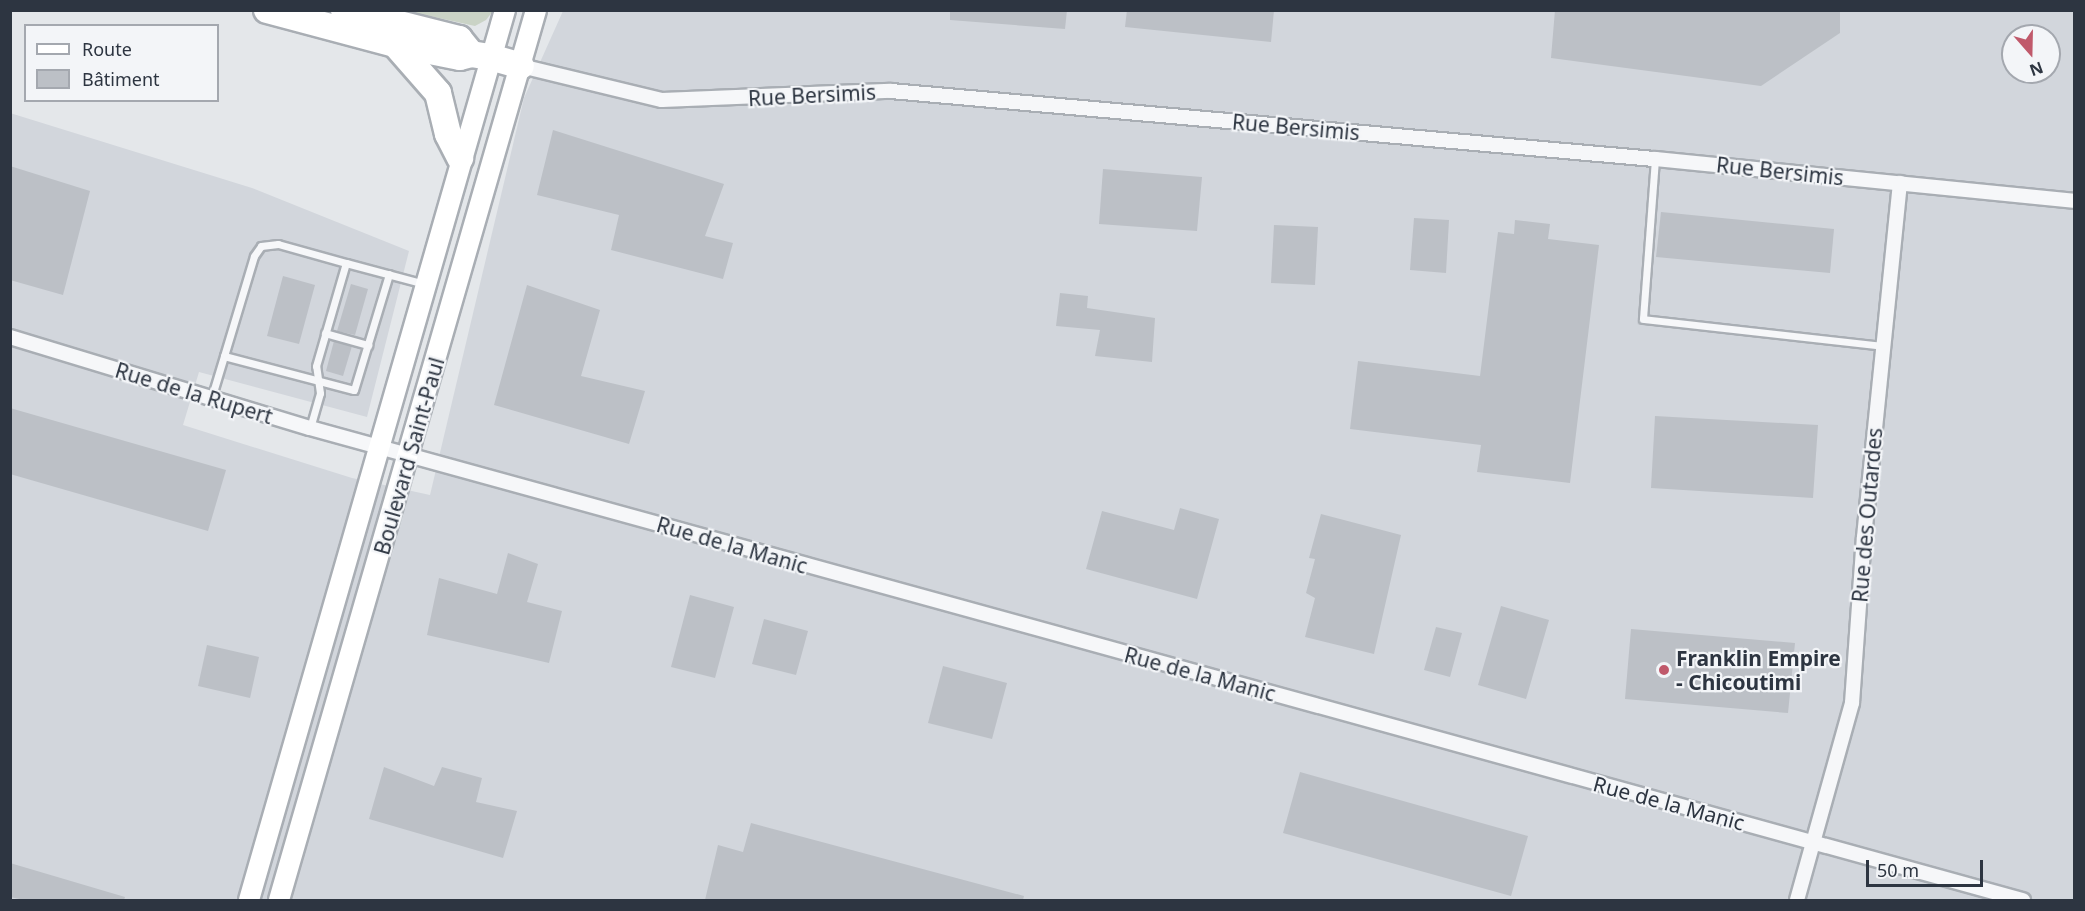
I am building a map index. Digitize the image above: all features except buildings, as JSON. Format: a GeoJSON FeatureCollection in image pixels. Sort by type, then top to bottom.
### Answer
{"type":"FeatureCollection","features":[{"type":"Feature","properties":{"kind":"highway"},"geometry":{"type":"LineString","coordinates":[[267,10],[395,44],[460,57],[481,55]]}},
{"type":"Feature","properties":{"kind":"highway"},"geometry":{"type":"LineString","coordinates":[[344,10],[459,39],[481,55],[521,66]]}},
{"type":"Feature","properties":{"kind":"highway"},"geometry":{"type":"LineString","coordinates":[[395,44],[438,93],[448,134],[460,158]]}},
{"type":"Feature","properties":{"kind":"main road","name":"Boulevard Saint-Paul"},"geometry":{"type":"LineString","coordinates":[[249,900],[460,158],[481,55],[505,10]]}},
{"type":"Feature","properties":{"kind":"main road","name":"Boulevard Saint-Paul"},"geometry":{"type":"LineString","coordinates":[[279,900],[410,455],[536,10]]}},
{"type":"Feature","properties":{"kind":"street","name":"Rue Bersimis"},"geometry":{"type":"LineString","coordinates":[[521,66],[662,100],[891,91],[1655,159],[2074,201]]}},
{"type":"Feature","properties":{"kind":"street","name":"Rue des Outardes"},"geometry":{"type":"LineString","coordinates":[[1797,900],[1815,843],[1852,703],[1864,537],[1900,183]]}},
{"type":"Feature","properties":{"kind":"street","name":"Rue de la Rupert"},"geometry":{"type":"LineString","coordinates":[[10,337],[211,400],[378,447]]}},
{"type":"Feature","properties":{"kind":"street","name":"Rue de la Manic"},"geometry":{"type":"LineString","coordinates":[[378,447],[2023,900]]}},
{"type":"Feature","properties":{"kind":"lane"},"geometry":{"type":"LineString","coordinates":[[1655,159],[1643,319],[1883,346]]}},
{"type":"Feature","properties":{"kind":"lane"},"geometry":{"type":"LineString","coordinates":[[211,400],[254,256],[261,246],[278,244],[425,284]]}},
{"type":"Feature","properties":{"kind":"lane"},"geometry":{"type":"LineString","coordinates":[[310,428],[320,393],[316,366],[346,262]]}},
{"type":"Feature","properties":{"kind":"lane"},"geometry":{"type":"LineString","coordinates":[[224,356],[354,390],[389,274]]}},
{"type":"Feature","properties":{"kind":"lane"},"geometry":{"type":"LineString","coordinates":[[324,333],[368,345]]}},
{"type":"Feature","properties":{"kind":"shaded area"},"geometry":{"type":"Polygon","coordinates":[[[493,10],[486,20],[475,26],[407,11],[493,10]]]}},
{"type":"Feature","properties":{"kind":"shaded area"},"geometry":{"type":"Polygon","coordinates":[[[563,11],[2074,11],[2074,900],[11,900],[10,113],[252,188],[409,251],[367,417],[199,372],[183,425],[352,478],[430,495],[524,98],[563,11]]]}},
{"type":"Feature","properties":{"kind":"place","name":"Franklin Empire - Chicoutimi"},"geometry":{"type":"Point","coordinates":[1664,670]}}]}
